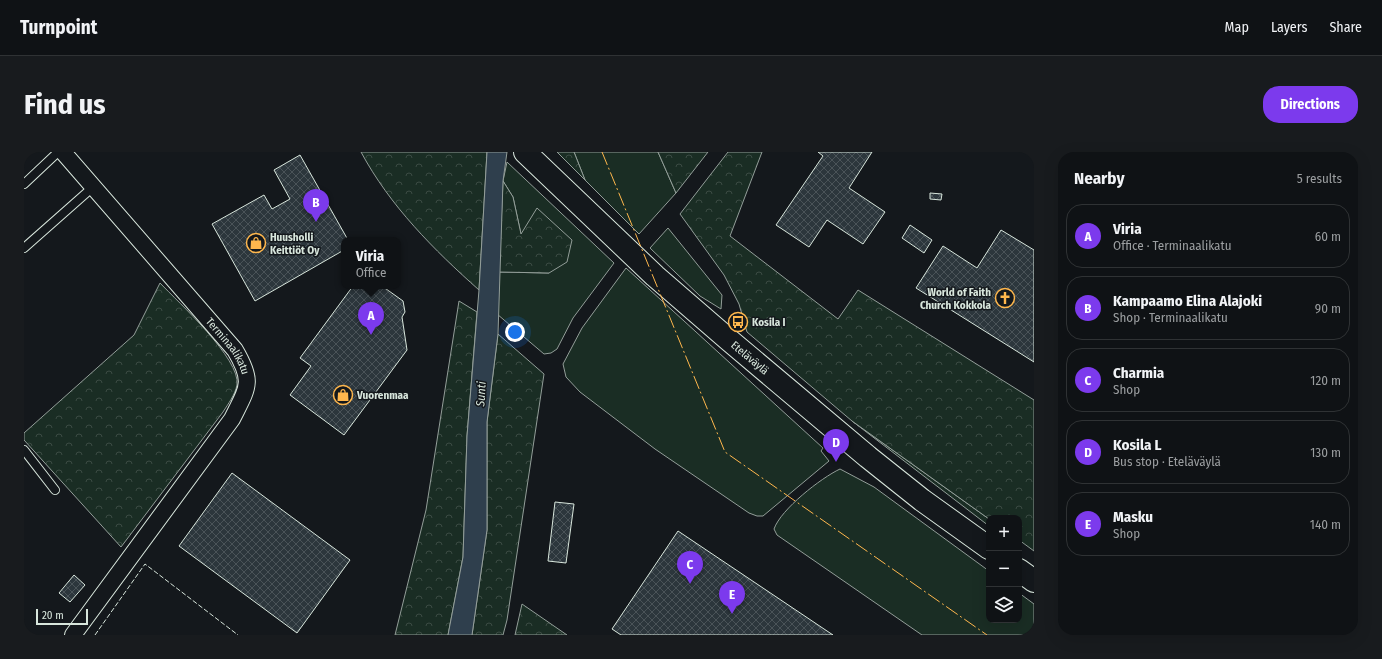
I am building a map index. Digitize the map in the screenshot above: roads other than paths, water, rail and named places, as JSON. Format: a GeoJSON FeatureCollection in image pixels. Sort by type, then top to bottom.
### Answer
{"type":"FeatureCollection","features":[{"type":"Feature","properties":{"kind":"highway","name":"Eteläväylä"},"geometry":{"type":"LineString","coordinates":[[527,154],[655,276],[728,340],[874,462],[922,500],[986,546]]}},
{"type":"Feature","properties":{"kind":"highway"},"geometry":{"type":"LineString","coordinates":[[1022,572],[1034,581]]}},
{"type":"Feature","properties":{"kind":"street","name":"Terminaalikatu"},"geometry":{"type":"LineString","coordinates":[[63,152],[235,350],[246,368],[248,382],[246,390],[232,419],[73,635]]}},
{"type":"Feature","properties":{"kind":"lane"},"geometry":{"type":"LineString","coordinates":[[24,184],[58,152]]}},
{"type":"Feature","properties":{"kind":"lane"},"geometry":{"type":"LineString","coordinates":[[24,248],[93,187]]}},
{"type":"Feature","properties":{"kind":"lane"},"geometry":{"type":"LineString","coordinates":[[24,450],[54,490]]}},
{"type":"Feature","properties":{"kind":"water","name":"Sunti"},"geometry":{"type":"Polygon","coordinates":[[[487,152],[507,152],[503,181],[498,334],[487,422],[487,530],[472,635],[448,635],[463,557],[467,436],[479,290],[487,152]]]}},
{"type":"Feature","properties":{"kind":"place","name":"Kampaamo Elina Alajoki"},"geometry":{"type":"Point","coordinates":[316,222]}},
{"type":"Feature","properties":{"kind":"place","name":"Huusholli Keittiöt Oy"},"geometry":{"type":"Point","coordinates":[256,243]}},
{"type":"Feature","properties":{"kind":"place","name":"World of Faith Church Kokkola"},"geometry":{"type":"Point","coordinates":[1005,298]}},
{"type":"Feature","properties":{"kind":"place","name":"Kosila I"},"geometry":{"type":"Point","coordinates":[738,322]}},
{"type":"Feature","properties":{"kind":"place","name":"Viria"},"geometry":{"type":"Point","coordinates":[371,335]}},
{"type":"Feature","properties":{"kind":"place","name":"Vuorenmaa"},"geometry":{"type":"Point","coordinates":[343,395]}},
{"type":"Feature","properties":{"kind":"place","name":"Kosila L"},"geometry":{"type":"Point","coordinates":[836,462]}},
{"type":"Feature","properties":{"kind":"place","name":"Charmia"},"geometry":{"type":"Point","coordinates":[690,584]}},
{"type":"Feature","properties":{"kind":"place","name":"Masku"},"geometry":{"type":"Point","coordinates":[732,614]}}]}
